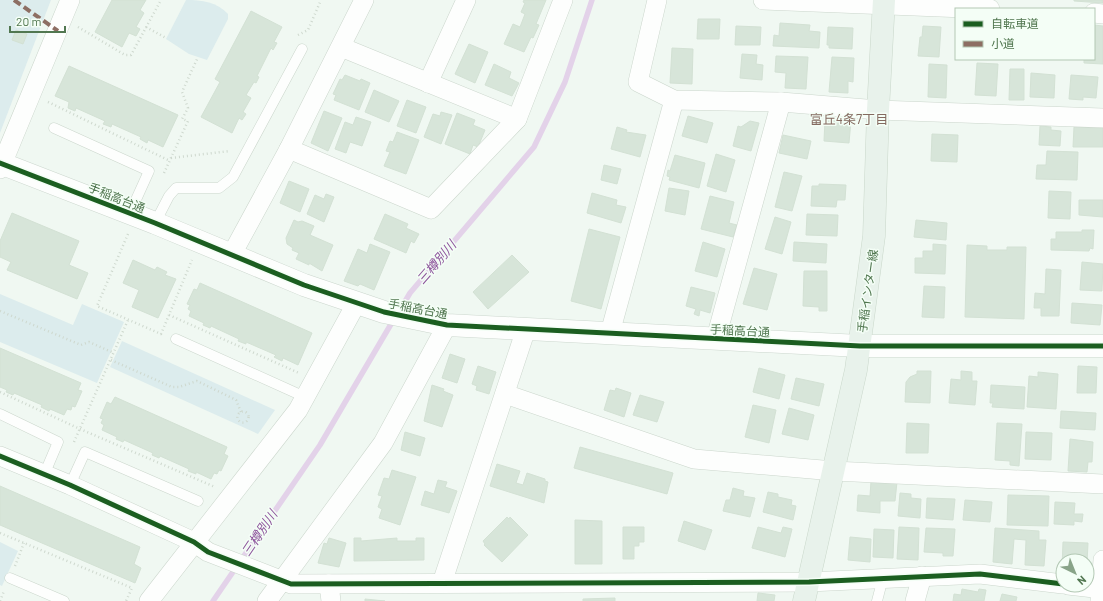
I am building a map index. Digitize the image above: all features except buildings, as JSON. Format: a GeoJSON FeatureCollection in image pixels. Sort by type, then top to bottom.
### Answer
{"type":"FeatureCollection","features":[{"type":"Feature","properties":{"kind":"main road","name":"手稲インター線"},"geometry":{"type":"LineString","coordinates":[[806,592],[834,471],[860,346],[874,236],[878,110],[884,2]]}},
{"type":"Feature","properties":{"kind":"street"},"geometry":{"type":"LineString","coordinates":[[1,165],[70,0]]}},
{"type":"Feature","properties":{"kind":"street"},"geometry":{"type":"LineString","coordinates":[[232,254],[289,149],[364,0]]}},
{"type":"Feature","properties":{"kind":"street"},"geometry":{"type":"LineString","coordinates":[[428,82],[466,0]]}},
{"type":"Feature","properties":{"kind":"street"},"geometry":{"type":"LineString","coordinates":[[289,149],[431,209],[517,119],[563,0]]}},
{"type":"Feature","properties":{"kind":"street"},"geometry":{"type":"LineString","coordinates":[[657,0],[638,82],[674,100],[781,102],[878,110],[1103,118]]}},
{"type":"Feature","properties":{"kind":"street"},"geometry":{"type":"LineString","coordinates":[[763,0],[884,2],[975,8]]}},
{"type":"Feature","properties":{"kind":"street"},"geometry":{"type":"LineString","coordinates":[[341,47],[517,119]]}},
{"type":"Feature","properties":{"kind":"street"},"geometry":{"type":"LineString","coordinates":[[610,333],[674,100]]}},
{"type":"Feature","properties":{"kind":"street"},"geometry":{"type":"LineString","coordinates":[[716,338],[781,102]]}},
{"type":"Feature","properties":{"kind":"street","name":"手稲高台通"},"geometry":{"type":"LineString","coordinates":[[1,165],[130,221],[155,223],[304,285],[356,304],[384,312],[447,325],[860,346],[1103,346]]}},
{"type":"Feature","properties":{"kind":"street"},"geometry":{"type":"LineString","coordinates":[[149,601],[201,547],[298,410],[356,304]]}},
{"type":"Feature","properties":{"kind":"street"},"geometry":{"type":"LineString","coordinates":[[267,601],[383,444],[447,325]]}},
{"type":"Feature","properties":{"kind":"street"},"geometry":{"type":"LineString","coordinates":[[442,583],[526,329]]}},
{"type":"Feature","properties":{"kind":"street"},"geometry":{"type":"LineString","coordinates":[[505,394],[694,459],[834,471],[1103,484]]}},
{"type":"Feature","properties":{"kind":"street"},"geometry":{"type":"LineString","coordinates":[[0,456],[70,485],[201,547],[261,573],[291,584],[330,593],[442,583],[806,592],[883,578],[980,574],[1055,583]]}},
{"type":"Feature","properties":{"kind":"street"},"geometry":{"type":"LineString","coordinates":[[1102,593],[1103,560]]}},
{"type":"Feature","properties":{"kind":"street"},"geometry":{"type":"LineString","coordinates":[[915,601],[922,576]]}},
{"type":"Feature","properties":{"kind":"lane"},"geometry":{"type":"LineString","coordinates":[[155,223],[168,196],[176,188],[219,188],[234,177],[302,49]]}},
{"type":"Feature","properties":{"kind":"lane"},"geometry":{"type":"LineString","coordinates":[[54,128],[149,171],[130,221]]}},
{"type":"Feature","properties":{"kind":"lane"},"geometry":{"type":"LineString","coordinates":[[176,338],[305,397]]}},
{"type":"Feature","properties":{"kind":"lane"},"geometry":{"type":"LineString","coordinates":[[0,414],[58,442],[44,475]]}},
{"type":"Feature","properties":{"kind":"lane"},"geometry":{"type":"LineString","coordinates":[[70,485],[85,452],[198,501]]}},
{"type":"Feature","properties":{"kind":"lane"},"geometry":{"type":"LineString","coordinates":[[10,578],[64,601]]}},
{"type":"Feature","properties":{"kind":"lane"},"geometry":{"type":"LineString","coordinates":[[877,601],[883,578]]}},
{"type":"Feature","properties":{"kind":"path"},"geometry":{"type":"LineString","coordinates":[[74,24],[125,55],[131,55],[160,0]]}},
{"type":"Feature","properties":{"kind":"path"},"geometry":{"type":"LineString","coordinates":[[296,35],[308,30],[321,0]]}},
{"type":"Feature","properties":{"kind":"path"},"geometry":{"type":"LineString","coordinates":[[146,27],[166,38]]}},
{"type":"Feature","properties":{"kind":"path"},"geometry":{"type":"LineString","coordinates":[[163,174],[188,121],[182,119],[188,108],[182,92],[198,57]]}},
{"type":"Feature","properties":{"kind":"path"},"geometry":{"type":"LineString","coordinates":[[43,100],[170,160],[231,151],[235,145]]}},
{"type":"Feature","properties":{"kind":"path"},"geometry":{"type":"LineString","coordinates":[[130,221],[97,306],[161,334],[195,254]]}},
{"type":"Feature","properties":{"kind":"path"},"geometry":{"type":"LineString","coordinates":[[0,311],[82,345],[89,342],[114,353]]}},
{"type":"Feature","properties":{"kind":"path"},"geometry":{"type":"LineString","coordinates":[[169,315],[304,376]]}},
{"type":"Feature","properties":{"kind":"path"},"geometry":{"type":"LineString","coordinates":[[74,443],[128,320]]}},
{"type":"Feature","properties":{"kind":"path"},"geometry":{"type":"LineString","coordinates":[[111,360],[172,387],[179,388],[197,381],[236,400],[241,412]]}},
{"type":"Feature","properties":{"kind":"path"},"geometry":{"type":"LineString","coordinates":[[0,392],[80,429],[219,489]]}},
{"type":"Feature","properties":{"kind":"path"},"geometry":{"type":"LineString","coordinates":[[241,412],[248,414],[247,421],[239,421],[238,417],[241,412]]}},
{"type":"Feature","properties":{"kind":"path"},"geometry":{"type":"LineString","coordinates":[[0,533],[132,588],[126,601]]}},
{"type":"Feature","properties":{"kind":"shaded area"},"geometry":{"type":"Polygon","coordinates":[[[0,0],[51,0],[0,133],[0,0]]]}},
{"type":"Feature","properties":{"kind":"shaded area"},"geometry":{"type":"Polygon","coordinates":[[[186,0],[209,2],[224,10],[228,14],[228,19],[207,60],[189,54],[166,39],[186,0]]]}},
{"type":"Feature","properties":{"kind":"shaded area"},"geometry":{"type":"Polygon","coordinates":[[[0,294],[73,325],[82,304],[124,322],[97,383],[0,342],[0,294]]]}},
{"type":"Feature","properties":{"kind":"shaded area"},"geometry":{"type":"Polygon","coordinates":[[[122,341],[275,410],[258,434],[110,367],[122,341]]]}},
{"type":"Feature","properties":{"kind":"shaded area"},"geometry":{"type":"Polygon","coordinates":[[[0,542],[18,551],[2,586],[0,585],[0,542]]]}},
{"type":"Feature","properties":{"kind":"waterway","name":"三樽別川"},"geometry":{"type":"LineString","coordinates":[[400,310],[410,293],[534,147],[565,82],[592,0]]}},
{"type":"Feature","properties":{"kind":"waterway","name":"三樽別川"},"geometry":{"type":"LineString","coordinates":[[213,601],[320,445],[394,319]]}},
{"type":"Feature","properties":{"kind":"marked path"},"geometry":{"type":"LineString","coordinates":[[14,0],[58,31]]}},
{"type":"Feature","properties":{"kind":"cycle path"},"geometry":{"type":"LineString","coordinates":[[0,163],[155,223],[304,285],[384,312],[447,325],[860,346],[1103,346]]}},
{"type":"Feature","properties":{"kind":"cycle path"},"geometry":{"type":"LineString","coordinates":[[0,456],[70,485],[194,542],[208,552],[291,584],[809,582],[980,574],[1055,583]]}},
{"type":"Feature","properties":{"kind":"district","name":"富丘4条7丁目"},"geometry":{"type":"Point","coordinates":[849,119]}}]}
